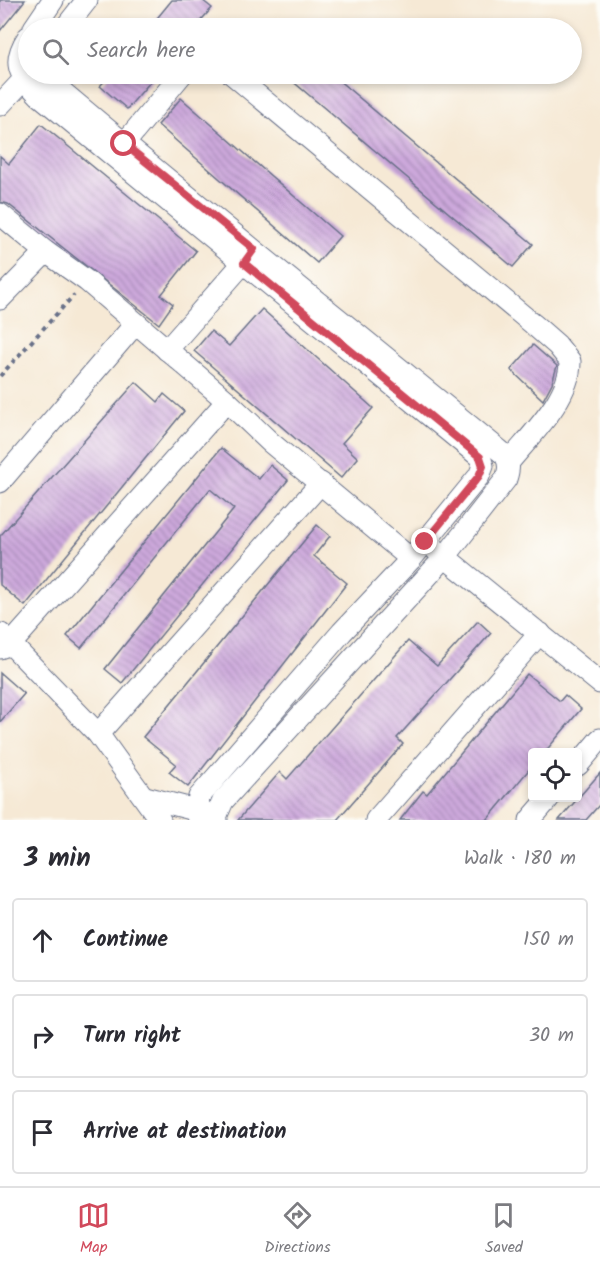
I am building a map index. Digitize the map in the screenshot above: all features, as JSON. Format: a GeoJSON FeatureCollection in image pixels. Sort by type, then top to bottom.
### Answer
{"type":"FeatureCollection","features":[{"type":"Feature","properties":{"kind":"street"},"geometry":{"type":"LineString","coordinates":[[41,18],[53,0]]}},
{"type":"Feature","properties":{"kind":"street"},"geometry":{"type":"LineString","coordinates":[[73,18],[87,0]]}},
{"type":"Feature","properties":{"kind":"street"},"geometry":{"type":"LineString","coordinates":[[0,105],[19,84]]}},
{"type":"Feature","properties":{"kind":"street"},"geometry":{"type":"LineString","coordinates":[[31,84],[39,95],[505,455],[509,462],[506,479],[445,557],[207,816]]}},
{"type":"Feature","properties":{"kind":"street"},"geometry":{"type":"LineString","coordinates":[[53,84],[480,457],[483,466],[479,476],[411,560],[342,632],[199,797],[207,816]]}},
{"type":"Feature","properties":{"kind":"street"},"geometry":{"type":"LineString","coordinates":[[124,144],[174,84]]}},
{"type":"Feature","properties":{"kind":"street"},"geometry":{"type":"LineString","coordinates":[[244,84],[533,324],[557,345],[570,361],[569,375],[556,403],[509,462]]}},
{"type":"Feature","properties":{"kind":"street"},"geometry":{"type":"LineString","coordinates":[[0,214],[46,252],[87,281],[227,401],[270,442],[411,560]]}},
{"type":"Feature","properties":{"kind":"street"},"geometry":{"type":"LineString","coordinates":[[0,299],[46,252]]}},
{"type":"Feature","properties":{"kind":"street"},"geometry":{"type":"LineString","coordinates":[[167,350],[249,256]]}},
{"type":"Feature","properties":{"kind":"street"},"geometry":{"type":"LineString","coordinates":[[0,482],[136,323]]}},
{"type":"Feature","properties":{"kind":"street"},"geometry":{"type":"LineString","coordinates":[[160,820],[146,797],[98,734],[4,642],[227,401]]}},
{"type":"Feature","properties":{"kind":"street"},"geometry":{"type":"LineString","coordinates":[[98,734],[321,483]]}},
{"type":"Feature","properties":{"kind":"street"},"geometry":{"type":"LineString","coordinates":[[425,542],[600,683]]}},
{"type":"Feature","properties":{"kind":"street"},"geometry":{"type":"LineString","coordinates":[[376,820],[540,633]]}},
{"type":"Feature","properties":{"kind":"street"},"geometry":{"type":"LineString","coordinates":[[582,760],[600,739]]}},
{"type":"Feature","properties":{"kind":"street"},"geometry":{"type":"LineString","coordinates":[[146,797],[207,816]]}},
{"type":"Feature","properties":{"kind":"street"},"geometry":{"type":"LineString","coordinates":[[530,820],[546,802]]}},
{"type":"Feature","properties":{"kind":"path"},"geometry":{"type":"LineString","coordinates":[[0,376],[87,281]]}},
{"type":"Feature","properties":{"kind":"building"},"geometry":{"type":"Polygon","coordinates":[[[0,0],[25,0],[0,31],[0,0]]]}},
{"type":"Feature","properties":{"kind":"building"},"geometry":{"type":"Polygon","coordinates":[[[172,0],[202,0],[212,8],[203,18],[157,18],[172,0]]]}},
{"type":"Feature","properties":{"kind":"building"},"geometry":{"type":"Polygon","coordinates":[[[102,84],[148,84],[127,109],[100,86],[102,84]]]}},
{"type":"Feature","properties":{"kind":"building"},"geometry":{"type":"Polygon","coordinates":[[[296,84],[343,84],[533,244],[513,267],[296,84]]]}},
{"type":"Feature","properties":{"kind":"building"},"geometry":{"type":"Polygon","coordinates":[[[181,98],[340,236],[317,263],[158,125],[181,98]]]}},
{"type":"Feature","properties":{"kind":"building"},"geometry":{"type":"Polygon","coordinates":[[[41,124],[196,251],[161,295],[173,304],[159,324],[8,204],[0,202],[0,156],[9,164],[41,124]]]}},
{"type":"Feature","properties":{"kind":"building"},"geometry":{"type":"Polygon","coordinates":[[[262,309],[373,408],[342,443],[358,458],[341,478],[194,351],[211,331],[229,346],[262,309]]]}},
{"type":"Feature","properties":{"kind":"building"},"geometry":{"type":"Polygon","coordinates":[[[533,345],[557,366],[552,383],[543,400],[511,370],[533,345]]]}},
{"type":"Feature","properties":{"kind":"building"},"geometry":{"type":"Polygon","coordinates":[[[136,382],[158,402],[164,394],[184,411],[25,606],[0,585],[0,536],[136,382]]]}},
{"type":"Feature","properties":{"kind":"building"},"geometry":{"type":"Polygon","coordinates":[[[221,448],[259,479],[270,465],[288,480],[122,683],[105,669],[234,509],[210,489],[81,648],[67,636],[221,448]]]}},
{"type":"Feature","properties":{"kind":"building"},"geometry":{"type":"Polygon","coordinates":[[[317,525],[330,536],[314,556],[347,583],[188,787],[169,772],[176,764],[143,737],[317,525]]]}},
{"type":"Feature","properties":{"kind":"building"},"geometry":{"type":"Polygon","coordinates":[[[478,621],[491,633],[397,738],[403,744],[337,820],[238,820],[280,772],[287,779],[408,641],[437,666],[478,621]]]}},
{"type":"Feature","properties":{"kind":"building"},"geometry":{"type":"Polygon","coordinates":[[[0,673],[24,694],[0,722],[0,673]]]}},
{"type":"Feature","properties":{"kind":"building"},"geometry":{"type":"Polygon","coordinates":[[[527,674],[560,701],[565,695],[581,709],[548,748],[528,748],[528,771],[487,820],[400,820],[423,791],[427,794],[527,674]]]}},
{"type":"Feature","properties":{"kind":"building"},"geometry":{"type":"Polygon","coordinates":[[[600,773],[600,804],[586,820],[559,820],[575,802],[582,802],[582,794],[600,773]]]}},
{"type":"Feature","properties":{"kind":"route"},"geometry":{"type":"LineString","coordinates":[[124,144],[254,249],[244,263],[480,457],[483,466],[479,476],[425,542]]}}]}
